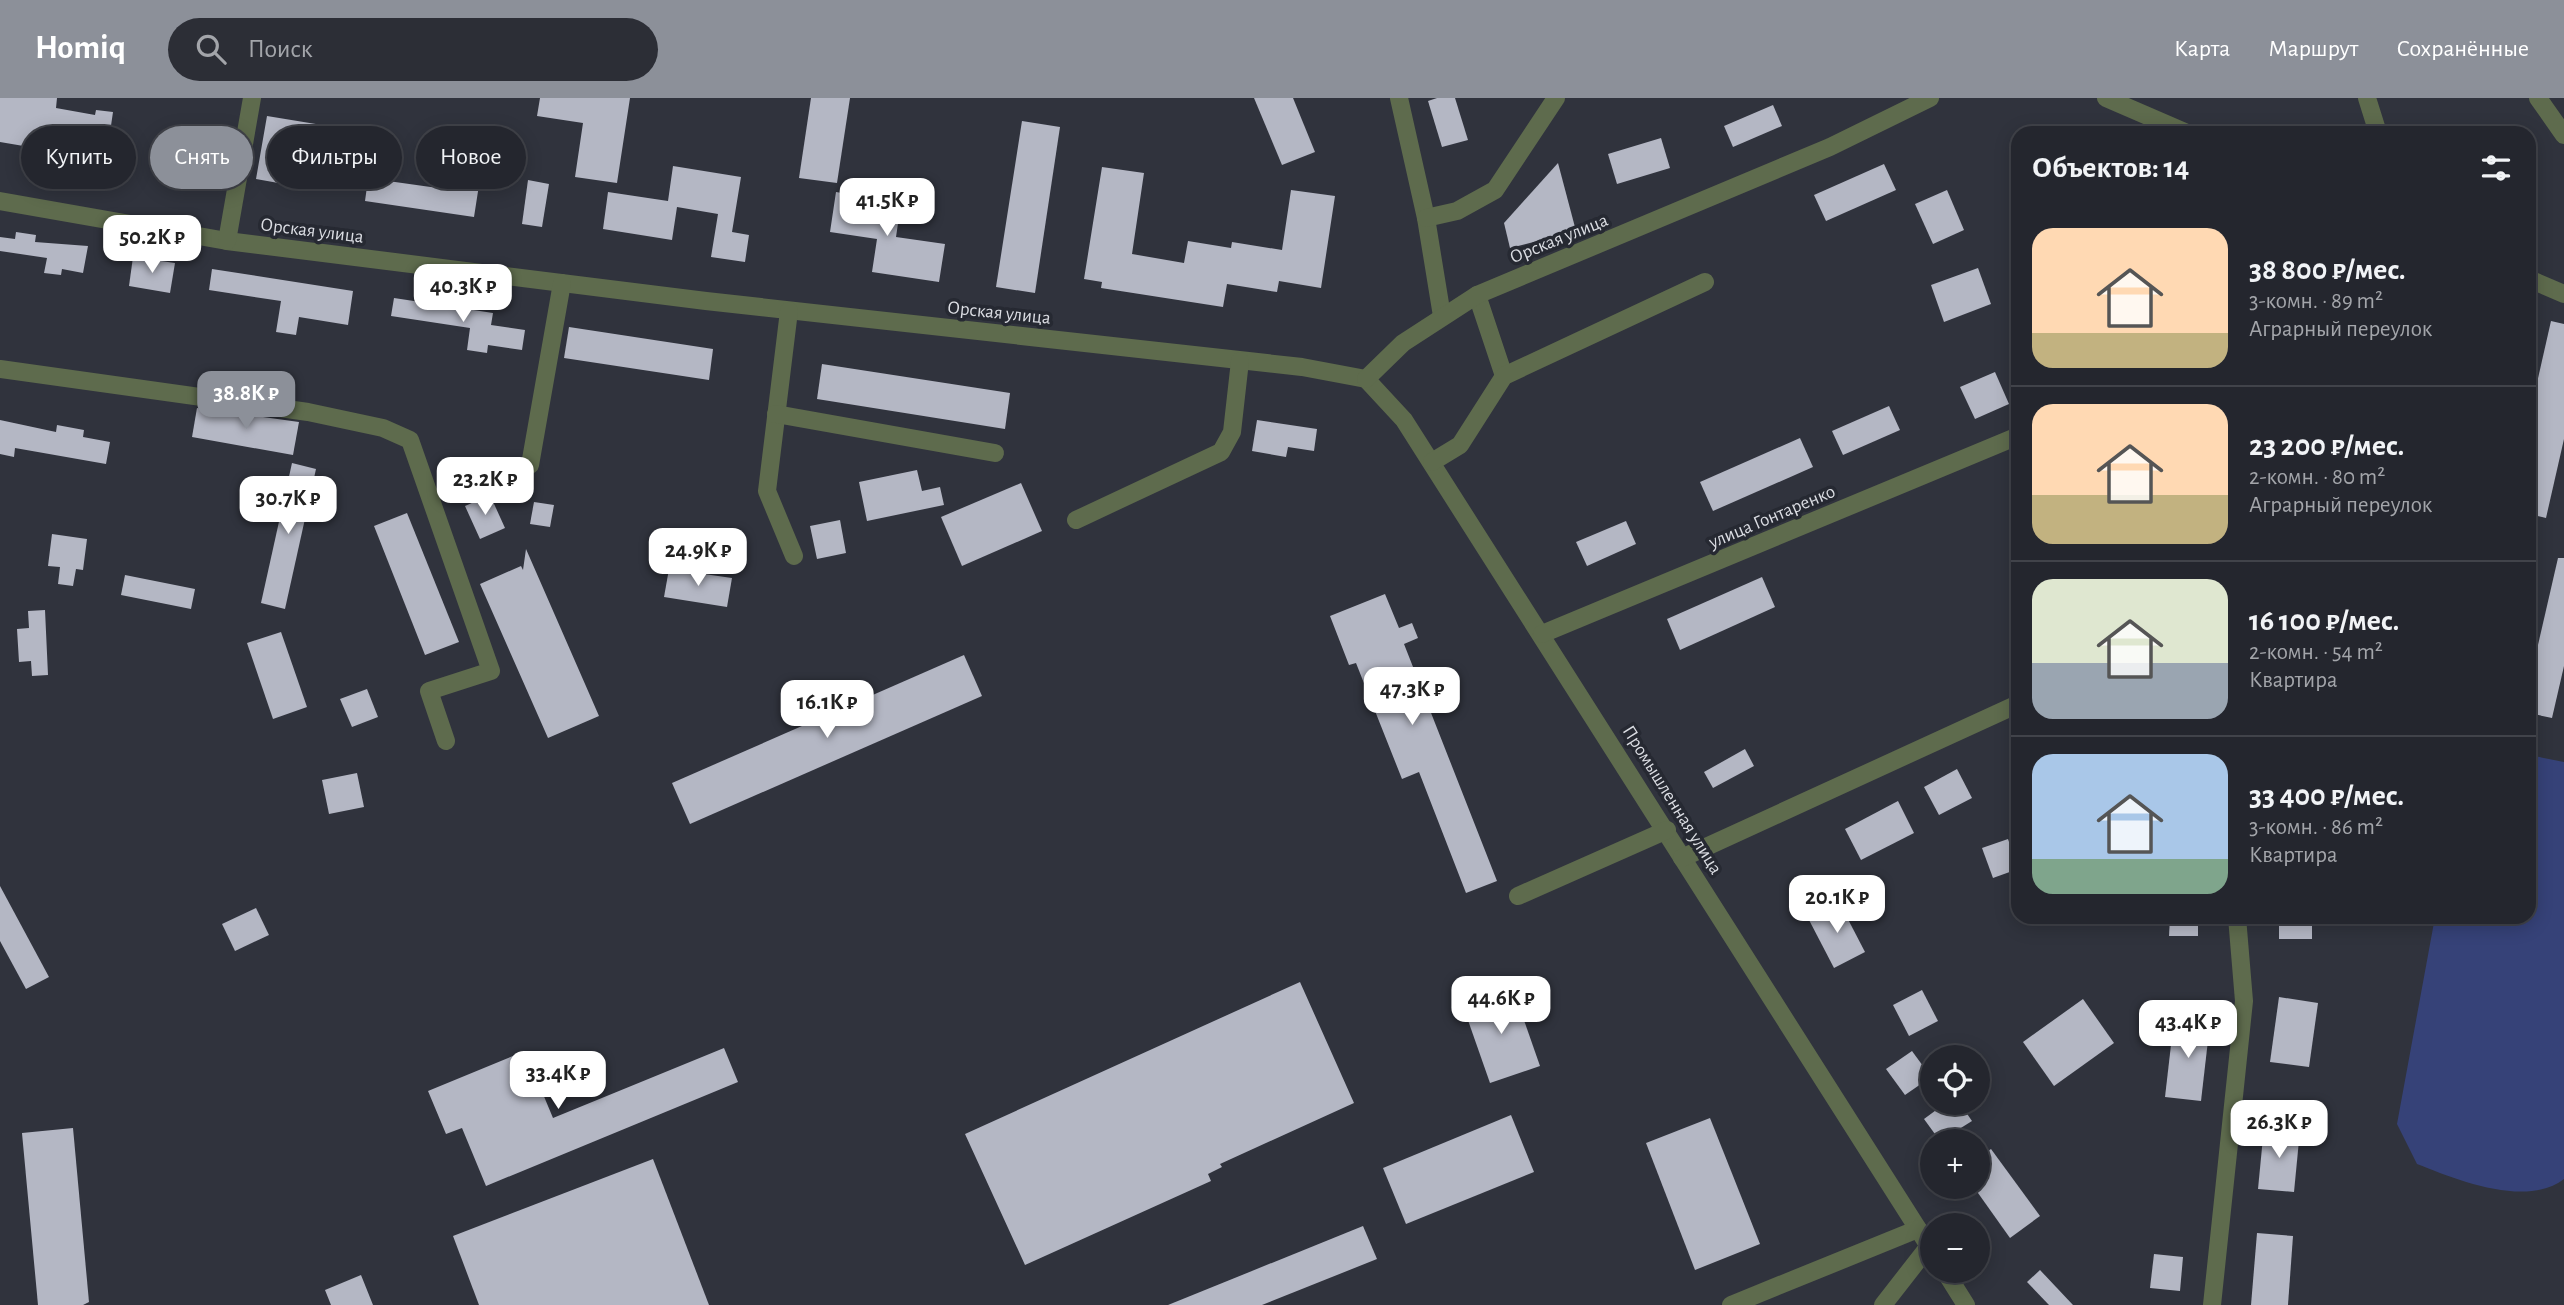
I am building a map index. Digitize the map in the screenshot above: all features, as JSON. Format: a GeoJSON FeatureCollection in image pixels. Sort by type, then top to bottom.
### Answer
{"type":"FeatureCollection","features":[{"type":"Feature","properties":{"kind":"street"},"geometry":{"type":"LineString","coordinates":[[227,241],[252,98]]}},
{"type":"Feature","properties":{"kind":"street"},"geometry":{"type":"LineString","coordinates":[[1399,98],[1426,218],[1442,316]]}},
{"type":"Feature","properties":{"kind":"street"},"geometry":{"type":"LineString","coordinates":[[1426,218],[1457,211],[1495,190],[1556,98]]}},
{"type":"Feature","properties":{"kind":"street","name":"Орская улица"},"geometry":{"type":"LineString","coordinates":[[0,201],[227,241],[789,311],[1240,361],[1366,379],[1403,343],[1476,295],[1830,147],[1930,98]]}},
{"type":"Feature","properties":{"kind":"street"},"geometry":{"type":"LineString","coordinates":[[2106,98],[2171,126]]}},
{"type":"Feature","properties":{"kind":"street"},"geometry":{"type":"LineString","coordinates":[[2367,98],[2376,126]]}},
{"type":"Feature","properties":{"kind":"street"},"geometry":{"type":"LineString","coordinates":[[2538,98],[2564,135]]}},
{"type":"Feature","properties":{"kind":"street"},"geometry":{"type":"LineString","coordinates":[[1432,462],[1460,445],[1504,376],[1705,282]]}},
{"type":"Feature","properties":{"kind":"street"},"geometry":{"type":"LineString","coordinates":[[2536,282],[2564,294]]}},
{"type":"Feature","properties":{"kind":"street"},"geometry":{"type":"LineString","coordinates":[[530,465],[562,283]]}},
{"type":"Feature","properties":{"kind":"street"},"geometry":{"type":"LineString","coordinates":[[1476,295],[1504,376]]}},
{"type":"Feature","properties":{"kind":"street"},"geometry":{"type":"LineString","coordinates":[[789,311],[766,491],[794,556]]}},
{"type":"Feature","properties":{"kind":"street"},"geometry":{"type":"LineString","coordinates":[[1076,520],[1221,452],[1232,432],[1240,361]]}},
{"type":"Feature","properties":{"kind":"street"},"geometry":{"type":"LineString","coordinates":[[0,369],[308,412],[383,428],[410,440],[491,671],[429,691],[446,741]]}},
{"type":"Feature","properties":{"kind":"street","name":"Промышленная улица"},"geometry":{"type":"LineString","coordinates":[[1366,379],[1404,420],[1432,462],[1920,1232]]}},
{"type":"Feature","properties":{"kind":"street"},"geometry":{"type":"LineString","coordinates":[[776,414],[995,453]]}},
{"type":"Feature","properties":{"kind":"street","name":"улица Гонтаренко"},"geometry":{"type":"LineString","coordinates":[[1542,634],[2011,439]]}},
{"type":"Feature","properties":{"kind":"street"},"geometry":{"type":"LineString","coordinates":[[1682,858],[2011,707]]}},
{"type":"Feature","properties":{"kind":"street"},"geometry":{"type":"LineString","coordinates":[[1518,895],[1667,830]]}},
{"type":"Feature","properties":{"kind":"street"},"geometry":{"type":"LineString","coordinates":[[2212,1305],[2244,1001],[2237,924]]}},
{"type":"Feature","properties":{"kind":"street"},"geometry":{"type":"LineString","coordinates":[[1739,1304],[1918,1229]]}},
{"type":"Feature","properties":{"kind":"street"},"geometry":{"type":"LineString","coordinates":[[1884,1305],[1920,1262]]}},
{"type":"Feature","properties":{"kind":"street"},"geometry":{"type":"LineString","coordinates":[[1952,1283],[1966,1305]]}},
{"type":"Feature","properties":{"kind":"shaded area"},"geometry":{"type":"Polygon","coordinates":[[[2536,756],[2564,762],[2564,1179],[2549,1187],[2512,1191],[2452,1177],[2417,1164],[2397,1124],[2434,924],[2536,924],[2536,756]]]}},
{"type":"Feature","properties":{"kind":"building"},"geometry":{"type":"Polygon","coordinates":[[[0,98],[57,98],[56,108],[95,115],[96,110],[113,112],[111,126],[21,126],[21,146],[0,142],[0,98]]]}},
{"type":"Feature","properties":{"kind":"building"},"geometry":{"type":"Polygon","coordinates":[[[540,98],[630,98],[617,183],[575,177],[583,123],[537,116],[540,98]]]}},
{"type":"Feature","properties":{"kind":"building"},"geometry":{"type":"Polygon","coordinates":[[[811,98],[850,98],[837,183],[799,178],[811,98]]]}},
{"type":"Feature","properties":{"kind":"building"},"geometry":{"type":"Polygon","coordinates":[[[1254,98],[1293,98],[1315,152],[1282,165],[1254,98]]]}},
{"type":"Feature","properties":{"kind":"building"},"geometry":{"type":"Polygon","coordinates":[[[1455,98],[1468,140],[1442,147],[1428,101],[1455,98]]]}},
{"type":"Feature","properties":{"kind":"building"},"geometry":{"type":"Polygon","coordinates":[[[1773,105],[1782,126],[1733,147],[1724,126],[1773,105]]]}},
{"type":"Feature","properties":{"kind":"building"},"geometry":{"type":"Polygon","coordinates":[[[267,116],[328,126],[267,126],[267,181],[256,179],[267,116]]]}},
{"type":"Feature","properties":{"kind":"building"},"geometry":{"type":"Polygon","coordinates":[[[1022,121],[1060,127],[1035,293],[996,287],[1022,121]]]}},
{"type":"Feature","properties":{"kind":"building"},"geometry":{"type":"Polygon","coordinates":[[[1661,138],[1670,168],[1617,184],[1608,154],[1661,138]]]}},
{"type":"Feature","properties":{"kind":"building"},"geometry":{"type":"Polygon","coordinates":[[[1558,163],[1576,231],[1510,248],[1504,223],[1558,163]]]}},
{"type":"Feature","properties":{"kind":"building"},"geometry":{"type":"Polygon","coordinates":[[[1884,164],[1896,190],[1826,221],[1814,195],[1884,164]]]}},
{"type":"Feature","properties":{"kind":"building"},"geometry":{"type":"Polygon","coordinates":[[[673,166],[741,177],[732,232],[749,235],[745,262],[711,257],[718,214],[677,207],[672,240],[603,229],[608,192],[668,201],[673,166]]]}},
{"type":"Feature","properties":{"kind":"building"},"geometry":{"type":"Polygon","coordinates":[[[1102,167],[1144,173],[1132,254],[1184,263],[1188,241],[1231,248],[1232,242],[1282,250],[1291,190],[1335,196],[1321,288],[1279,281],[1277,292],[1227,284],[1223,307],[1101,288],[1102,282],[1084,279],[1102,167]]]}},
{"type":"Feature","properties":{"kind":"building"},"geometry":{"type":"Polygon","coordinates":[[[528,180],[549,184],[542,227],[522,224],[528,180]]]}},
{"type":"Feature","properties":{"kind":"building"},"geometry":{"type":"Polygon","coordinates":[[[402,183],[416,185],[416,189],[478,189],[474,217],[365,201],[367,189],[402,189],[402,183]]]}},
{"type":"Feature","properties":{"kind":"building"},"geometry":{"type":"Polygon","coordinates":[[[1947,190],[1964,230],[1933,244],[1915,204],[1947,190]]]}},
{"type":"Feature","properties":{"kind":"building"},"geometry":{"type":"Polygon","coordinates":[[[836,192],[901,203],[896,237],[945,244],[939,282],[872,272],[877,239],[830,232],[836,192]]]}},
{"type":"Feature","properties":{"kind":"building"},"geometry":{"type":"Polygon","coordinates":[[[16,232],[36,235],[35,242],[88,246],[83,273],[62,269],[61,275],[44,273],[47,258],[0,251],[0,237],[15,239],[16,232]]]}},
{"type":"Feature","properties":{"kind":"building"},"geometry":{"type":"Polygon","coordinates":[[[133,257],[175,263],[170,293],[129,286],[133,257]]]}},
{"type":"Feature","properties":{"kind":"building"},"geometry":{"type":"Polygon","coordinates":[[[1978,268],[1991,304],[1944,322],[1931,285],[1978,268]]]}},
{"type":"Feature","properties":{"kind":"building"},"geometry":{"type":"Polygon","coordinates":[[[212,269],[353,291],[348,325],[299,317],[296,335],[276,332],[281,301],[209,290],[212,269]]]}},
{"type":"Feature","properties":{"kind":"building"},"geometry":{"type":"Polygon","coordinates":[[[394,298],[493,313],[491,325],[525,330],[522,350],[488,345],[487,353],[467,350],[470,328],[391,316],[394,298]]]}},
{"type":"Feature","properties":{"kind":"building"},"geometry":{"type":"Polygon","coordinates":[[[2551,321],[2564,324],[2564,439],[2546,518],[2536,516],[2536,387],[2551,321]]]}},
{"type":"Feature","properties":{"kind":"building"},"geometry":{"type":"Polygon","coordinates":[[[569,327],[713,349],[709,380],[564,358],[569,327]]]}},
{"type":"Feature","properties":{"kind":"building"},"geometry":{"type":"Polygon","coordinates":[[[822,364],[1010,393],[1005,429],[817,399],[822,364]]]}},
{"type":"Feature","properties":{"kind":"building"},"geometry":{"type":"Polygon","coordinates":[[[1995,372],[2009,404],[1975,419],[1960,387],[1995,372]]]}},
{"type":"Feature","properties":{"kind":"building"},"geometry":{"type":"Polygon","coordinates":[[[1889,406],[1900,430],[1843,455],[1832,431],[1889,406]]]}},
{"type":"Feature","properties":{"kind":"building"},"geometry":{"type":"Polygon","coordinates":[[[197,408],[299,422],[293,455],[192,437],[197,408]]]}},
{"type":"Feature","properties":{"kind":"building"},"geometry":{"type":"Polygon","coordinates":[[[0,420],[56,432],[57,425],[84,430],[83,437],[110,442],[106,464],[15,448],[14,457],[0,454],[0,420]]]}},
{"type":"Feature","properties":{"kind":"building"},"geometry":{"type":"Polygon","coordinates":[[[1257,420],[1317,429],[1314,451],[1288,447],[1286,457],[1252,451],[1257,420]]]}},
{"type":"Feature","properties":{"kind":"building"},"geometry":{"type":"Polygon","coordinates":[[[1800,438],[1813,467],[1713,511],[1700,482],[1800,438]]]}},
{"type":"Feature","properties":{"kind":"building"},"geometry":{"type":"Polygon","coordinates":[[[292,463],[316,469],[285,609],[261,603],[292,463]]]}},
{"type":"Feature","properties":{"kind":"building"},"geometry":{"type":"Polygon","coordinates":[[[917,470],[922,491],[940,487],[944,505],[867,521],[859,482],[917,470]]]}},
{"type":"Feature","properties":{"kind":"building"},"geometry":{"type":"Polygon","coordinates":[[[1021,483],[1042,531],[962,566],[941,517],[1021,483]]]}},
{"type":"Feature","properties":{"kind":"building"},"geometry":{"type":"Polygon","coordinates":[[[490,495],[505,528],[480,539],[465,506],[490,495]]]}},
{"type":"Feature","properties":{"kind":"building"},"geometry":{"type":"Polygon","coordinates":[[[534,502],[554,505],[550,527],[530,524],[534,502]]]}},
{"type":"Feature","properties":{"kind":"building"},"geometry":{"type":"Polygon","coordinates":[[[407,513],[459,642],[425,655],[374,526],[407,513]]]}},
{"type":"Feature","properties":{"kind":"building"},"geometry":{"type":"Polygon","coordinates":[[[840,520],[846,553],[817,559],[810,526],[840,520]]]}},
{"type":"Feature","properties":{"kind":"building"},"geometry":{"type":"Polygon","coordinates":[[[1626,521],[1636,544],[1587,566],[1576,542],[1626,521]]]}},
{"type":"Feature","properties":{"kind":"building"},"geometry":{"type":"Polygon","coordinates":[[[52,534],[87,539],[83,570],[76,569],[73,586],[58,584],[60,567],[48,566],[52,534]]]}},
{"type":"Feature","properties":{"kind":"building"},"geometry":{"type":"Polygon","coordinates":[[[526,549],[599,716],[548,738],[480,584],[521,566],[523,570],[526,549]]]}},
{"type":"Feature","properties":{"kind":"building"},"geometry":{"type":"Polygon","coordinates":[[[2558,558],[2564,558],[2564,666],[2552,718],[2536,715],[2536,654],[2558,558]]]}},
{"type":"Feature","properties":{"kind":"building"},"geometry":{"type":"Polygon","coordinates":[[[669,569],[732,578],[727,607],[664,597],[669,569]]]}},
{"type":"Feature","properties":{"kind":"building"},"geometry":{"type":"Polygon","coordinates":[[[125,575],[195,589],[191,609],[121,595],[125,575]]]}},
{"type":"Feature","properties":{"kind":"building"},"geometry":{"type":"Polygon","coordinates":[[[1762,577],[1775,607],[1680,650],[1667,619],[1762,577]]]}},
{"type":"Feature","properties":{"kind":"building"},"geometry":{"type":"Polygon","coordinates":[[[1385,594],[1399,628],[1412,623],[1418,638],[1404,644],[1497,881],[1466,893],[1419,772],[1402,779],[1356,663],[1349,665],[1330,616],[1385,594]]]}},
{"type":"Feature","properties":{"kind":"building"},"geometry":{"type":"Polygon","coordinates":[[[45,610],[48,675],[32,676],[31,661],[19,662],[17,629],[29,628],[28,611],[45,610]]]}},
{"type":"Feature","properties":{"kind":"building"},"geometry":{"type":"Polygon","coordinates":[[[281,632],[307,707],[273,719],[247,643],[281,632]]]}},
{"type":"Feature","properties":{"kind":"building"},"geometry":{"type":"Polygon","coordinates":[[[964,655],[982,696],[690,824],[672,783],[964,655]]]}},
{"type":"Feature","properties":{"kind":"building"},"geometry":{"type":"Polygon","coordinates":[[[367,689],[378,717],[352,727],[340,699],[367,689]]]}},
{"type":"Feature","properties":{"kind":"building"},"geometry":{"type":"Polygon","coordinates":[[[1745,749],[1754,766],[1713,788],[1704,772],[1745,749]]]}},
{"type":"Feature","properties":{"kind":"building"},"geometry":{"type":"Polygon","coordinates":[[[1957,769],[1972,798],[1939,815],[1924,787],[1957,769]]]}},
{"type":"Feature","properties":{"kind":"building"},"geometry":{"type":"Polygon","coordinates":[[[357,773],[364,807],[329,814],[322,780],[357,773]]]}},
{"type":"Feature","properties":{"kind":"building"},"geometry":{"type":"Polygon","coordinates":[[[1898,801],[1914,833],[1861,860],[1845,829],[1898,801]]]}},
{"type":"Feature","properties":{"kind":"building"},"geometry":{"type":"Polygon","coordinates":[[[2008,839],[2011,848],[2011,872],[1993,878],[1982,848],[2008,839]]]}},
{"type":"Feature","properties":{"kind":"building"},"geometry":{"type":"Polygon","coordinates":[[[0,886],[49,977],[26,989],[0,941],[0,886]]]}},
{"type":"Feature","properties":{"kind":"building"},"geometry":{"type":"Polygon","coordinates":[[[1839,902],[1865,952],[1834,968],[1808,918],[1839,902]]]}},
{"type":"Feature","properties":{"kind":"building"},"geometry":{"type":"Polygon","coordinates":[[[256,908],[269,935],[235,951],[222,924],[256,908]]]}},
{"type":"Feature","properties":{"kind":"building"},"geometry":{"type":"Polygon","coordinates":[[[2170,924],[2198,924],[2198,936],[2169,936],[2170,924]]]}},
{"type":"Feature","properties":{"kind":"building"},"geometry":{"type":"Polygon","coordinates":[[[2279,924],[2312,924],[2312,939],[2279,939],[2279,924]]]}},
{"type":"Feature","properties":{"kind":"building"},"geometry":{"type":"Polygon","coordinates":[[[1300,982],[1354,1103],[1220,1164],[1222,1167],[1208,1174],[1211,1181],[1025,1265],[965,1134],[1300,982]]]}},
{"type":"Feature","properties":{"kind":"building"},"geometry":{"type":"Polygon","coordinates":[[[1513,989],[1540,1066],[1490,1083],[1463,1006],[1513,989]]]}},
{"type":"Feature","properties":{"kind":"building"},"geometry":{"type":"Polygon","coordinates":[[[1922,990],[1938,1021],[1909,1036],[1893,1005],[1922,990]]]}},
{"type":"Feature","properties":{"kind":"building"},"geometry":{"type":"Polygon","coordinates":[[[2279,997],[2318,1003],[2309,1067],[2270,1062],[2279,997]]]}},
{"type":"Feature","properties":{"kind":"building"},"geometry":{"type":"Polygon","coordinates":[[[2083,999],[2114,1043],[2054,1086],[2023,1042],[2083,999]]]}},
{"type":"Feature","properties":{"kind":"building"},"geometry":{"type":"Polygon","coordinates":[[[2174,1019],[2210,1023],[2201,1101],[2165,1097],[2174,1019]]]}},
{"type":"Feature","properties":{"kind":"building"},"geometry":{"type":"Polygon","coordinates":[[[724,1048],[738,1082],[486,1186],[462,1128],[446,1134],[428,1091],[525,1051],[553,1118],[724,1048]]]}},
{"type":"Feature","properties":{"kind":"building"},"geometry":{"type":"Polygon","coordinates":[[[1912,1051],[1920,1062],[1920,1085],[1905,1095],[1886,1069],[1912,1051]]]}},
{"type":"Feature","properties":{"kind":"building"},"geometry":{"type":"Polygon","coordinates":[[[1511,1115],[1534,1172],[1406,1224],[1383,1168],[1511,1115]]]}},
{"type":"Feature","properties":{"kind":"building"},"geometry":{"type":"Polygon","coordinates":[[[1929,1115],[1968,1115],[1972,1121],[1959,1129],[1931,1129],[1924,1119],[1929,1115]]]}},
{"type":"Feature","properties":{"kind":"building"},"geometry":{"type":"Polygon","coordinates":[[[1710,1118],[1760,1244],[1695,1270],[1646,1143],[1710,1118]]]}},
{"type":"Feature","properties":{"kind":"building"},"geometry":{"type":"Polygon","coordinates":[[[2264,1127],[2300,1130],[2294,1192],[2258,1189],[2264,1127]]]}},
{"type":"Feature","properties":{"kind":"building"},"geometry":{"type":"Polygon","coordinates":[[[73,1128],[89,1302],[83,1305],[38,1305],[22,1133],[73,1128]]]}},
{"type":"Feature","properties":{"kind":"building"},"geometry":{"type":"Polygon","coordinates":[[[1990,1150],[2040,1216],[2010,1238],[1982,1199],[1990,1199],[1990,1150]]]}},
{"type":"Feature","properties":{"kind":"building"},"geometry":{"type":"Polygon","coordinates":[[[653,1159],[709,1305],[479,1305],[453,1236],[653,1159]]]}},
{"type":"Feature","properties":{"kind":"building"},"geometry":{"type":"Polygon","coordinates":[[[1363,1226],[1377,1259],[1262,1305],[1168,1305],[1363,1226]]]}},
{"type":"Feature","properties":{"kind":"building"},"geometry":{"type":"Polygon","coordinates":[[[2257,1233],[2293,1236],[2288,1305],[2251,1305],[2257,1233]]]}},
{"type":"Feature","properties":{"kind":"building"},"geometry":{"type":"Polygon","coordinates":[[[2154,1254],[2183,1257],[2180,1291],[2150,1288],[2154,1254]]]}},
{"type":"Feature","properties":{"kind":"building"},"geometry":{"type":"Polygon","coordinates":[[[2040,1270],[2073,1305],[2049,1305],[2027,1282],[2040,1270]]]}},
{"type":"Feature","properties":{"kind":"building"},"geometry":{"type":"Polygon","coordinates":[[[361,1275],[373,1305],[331,1305],[325,1290],[361,1275]]]}}]}
